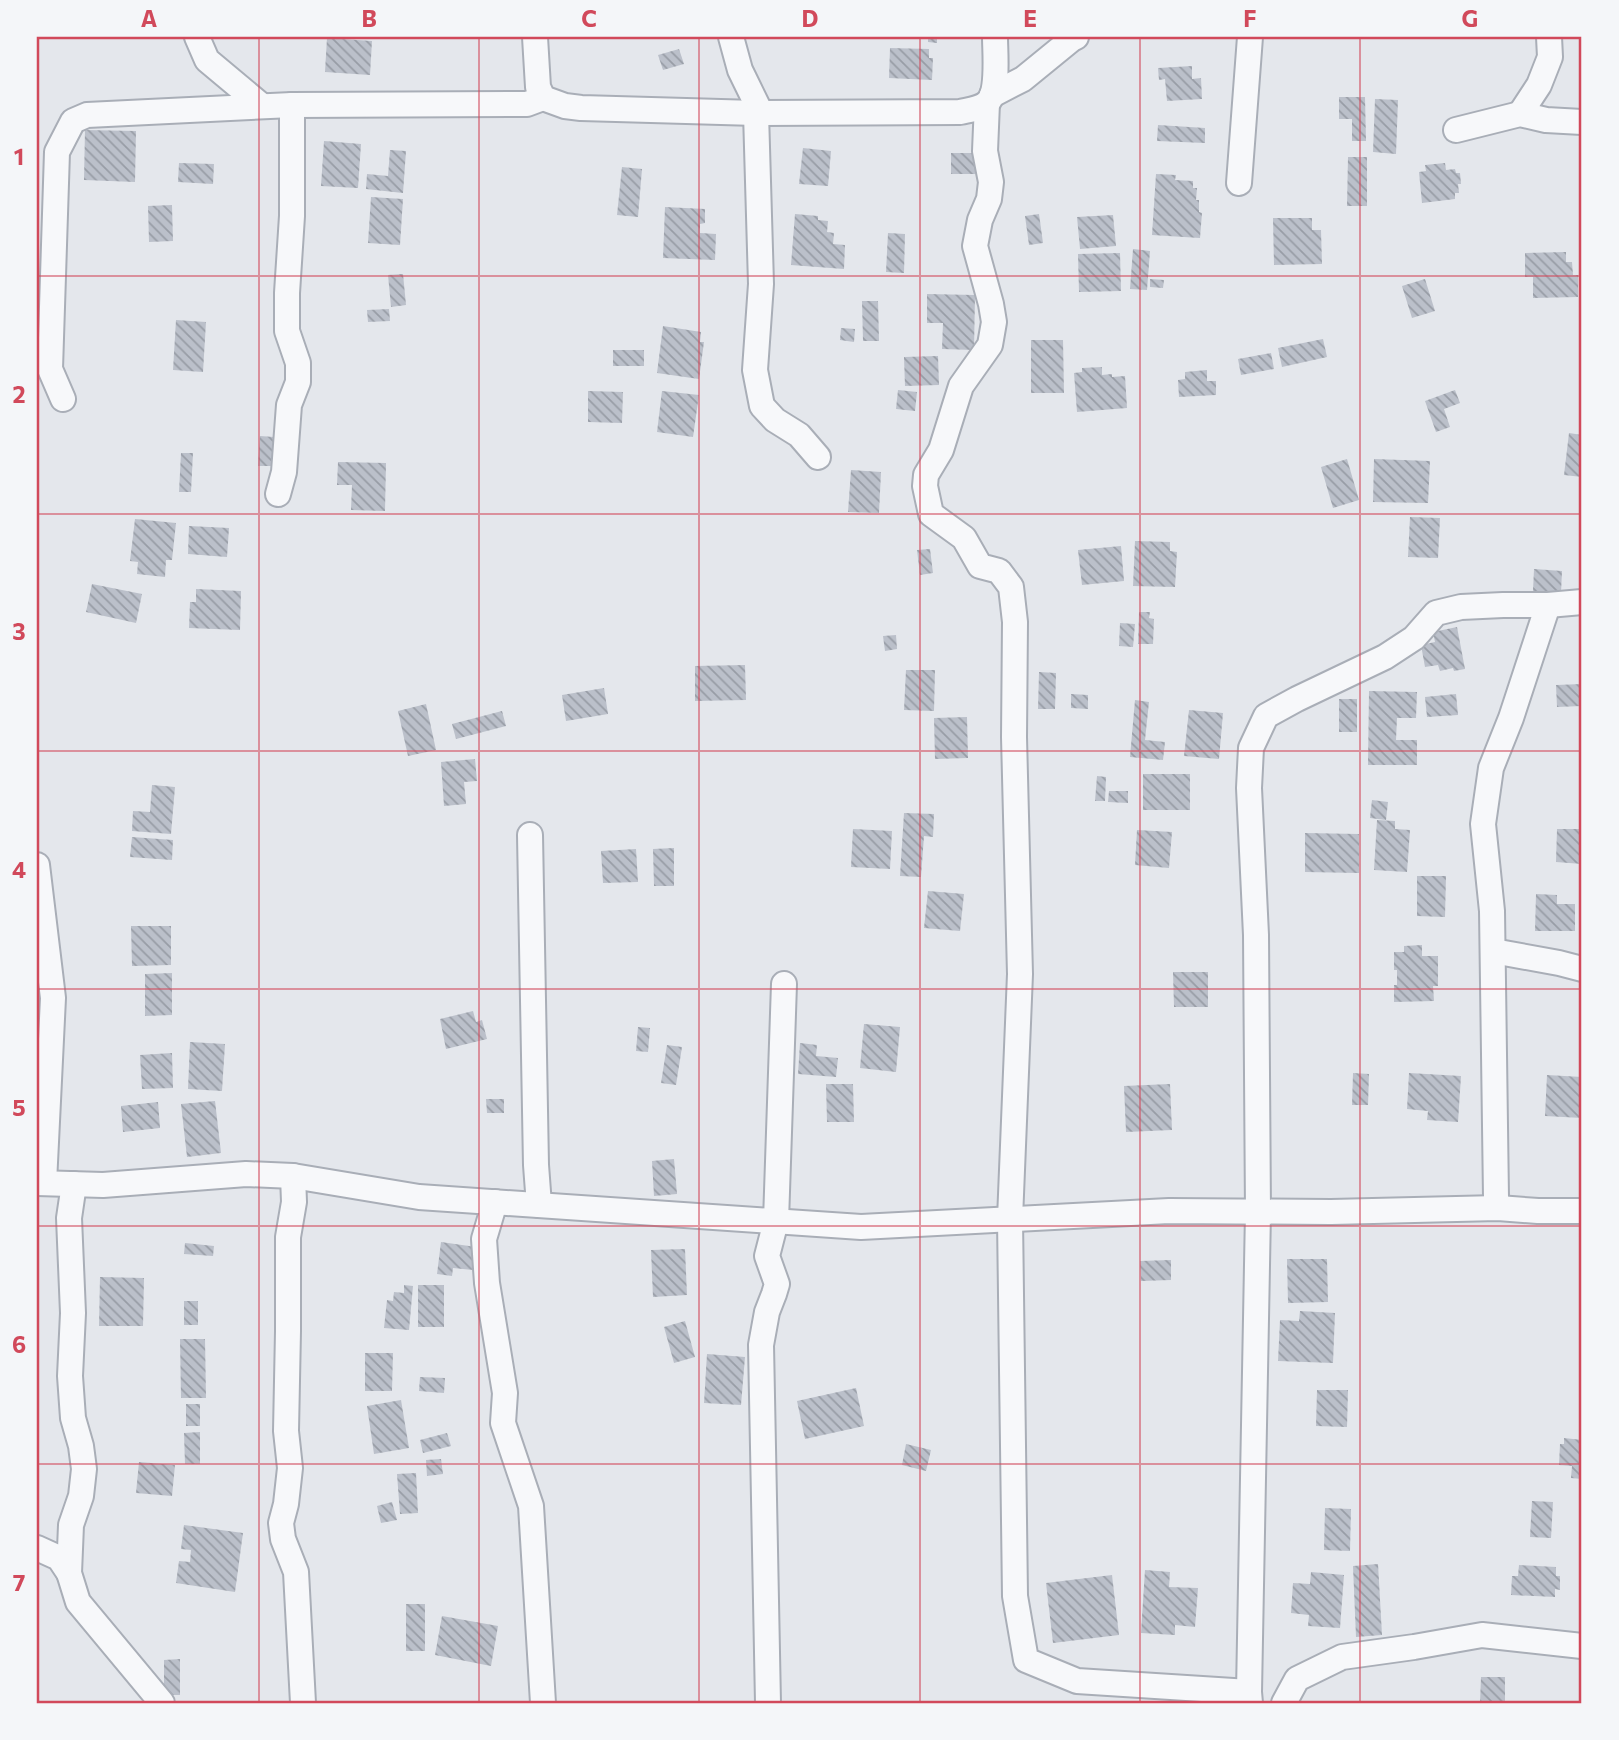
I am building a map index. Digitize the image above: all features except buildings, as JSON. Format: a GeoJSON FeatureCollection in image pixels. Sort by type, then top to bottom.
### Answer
{"type":"FeatureCollection","features":[{"type":"Feature","properties":{"kind":"street"},"geometry":{"type":"LineString","coordinates":[[197,37],[207,60],[262,106]]}},
{"type":"Feature","properties":{"kind":"street"},"geometry":{"type":"LineString","coordinates":[[535,37],[538,87],[543,99]]}},
{"type":"Feature","properties":{"kind":"street"},"geometry":{"type":"LineString","coordinates":[[731,37],[740,70],[759,113],[761,284],[755,370],[762,406],[775,420],[799,435],[818,457]]}},
{"type":"Feature","properties":{"kind":"street"},"geometry":{"type":"LineString","coordinates":[[995,37],[995,78],[990,99],[985,151],[992,182],[989,199],[979,220],[975,246],[994,322],[990,345],[961,386],[941,450],[926,475],[925,486],[931,514],[964,538],[980,565],[999,571],[1011,587],[1015,622],[1014,737],[1020,974],[1010,1219],[1015,1596],[1026,1660],[1077,1681],[1249,1698],[1258,1212],[1256,935],[1249,788],[1251,748],[1266,716],[1385,657],[1414,638],[1436,613],[1461,607],[1582,602]]}},
{"type":"Feature","properties":{"kind":"street"},"geometry":{"type":"LineString","coordinates":[[63,399],[50,369],[57,152],[73,121],[87,115],[292,105],[527,104],[543,99],[581,108],[759,113],[960,112],[978,108],[1023,79],[1076,37]]}},
{"type":"Feature","properties":{"kind":"street"},"geometry":{"type":"LineString","coordinates":[[1239,183],[1250,37]]}},
{"type":"Feature","properties":{"kind":"street"},"geometry":{"type":"LineString","coordinates":[[1520,114],[1547,67],[1550,57],[1549,37]]}},
{"type":"Feature","properties":{"kind":"street"},"geometry":{"type":"LineString","coordinates":[[278,494],[285,472],[289,405],[298,382],[298,363],[287,331],[292,216],[292,105]]}},
{"type":"Feature","properties":{"kind":"street"},"geometry":{"type":"LineString","coordinates":[[1457,130],[1520,114],[1546,120],[1582,122]]}},
{"type":"Feature","properties":{"kind":"street"},"geometry":{"type":"LineString","coordinates":[[1497,1203],[1492,911],[1483,824],[1491,768],[1511,718],[1548,605]]}},
{"type":"Feature","properties":{"kind":"street"},"geometry":{"type":"LineString","coordinates":[[530,835],[538,1205]]}},
{"type":"Feature","properties":{"kind":"street"},"geometry":{"type":"LineString","coordinates":[[37,865],[53,998],[40,1183],[103,1185],[246,1174],[293,1176],[419,1197],[861,1227],[1169,1210],[1331,1212],[1497,1203],[1547,1196],[1582,1198]]}},
{"type":"Feature","properties":{"kind":"street"},"geometry":{"type":"LineString","coordinates":[[1493,951],[1582,969]]}},
{"type":"Feature","properties":{"kind":"street"},"geometry":{"type":"LineString","coordinates":[[768,1703],[761,1345],[767,1312],[777,1284],[767,1256],[776,1221],[784,984]]}},
{"type":"Feature","properties":{"kind":"street"},"geometry":{"type":"LineString","coordinates":[[293,1176],[294,1202],[288,1237],[286,1430],[290,1468],[281,1523],[283,1539],[296,1572],[303,1703]]}},
{"type":"Feature","properties":{"kind":"street"},"geometry":{"type":"LineString","coordinates":[[69,1573],[71,1525],[81,1496],[84,1469],[73,1418],[70,1376],[73,1313],[69,1218],[74,1184]]}},
{"type":"Feature","properties":{"kind":"street"},"geometry":{"type":"LineString","coordinates":[[495,1202],[484,1239],[487,1283],[505,1393],[503,1423],[531,1506],[543,1703]]}},
{"type":"Feature","properties":{"kind":"street"},"geometry":{"type":"LineString","coordinates":[[1497,1203],[1538,1211],[1582,1211]]}},
{"type":"Feature","properties":{"kind":"street"},"geometry":{"type":"LineString","coordinates":[[37,1548],[59,1558],[69,1573],[78,1602],[162,1703]]}},
{"type":"Feature","properties":{"kind":"street"},"geometry":{"type":"LineString","coordinates":[[1284,1703],[1297,1679],[1342,1657],[1482,1635],[1582,1646]]}}]}
